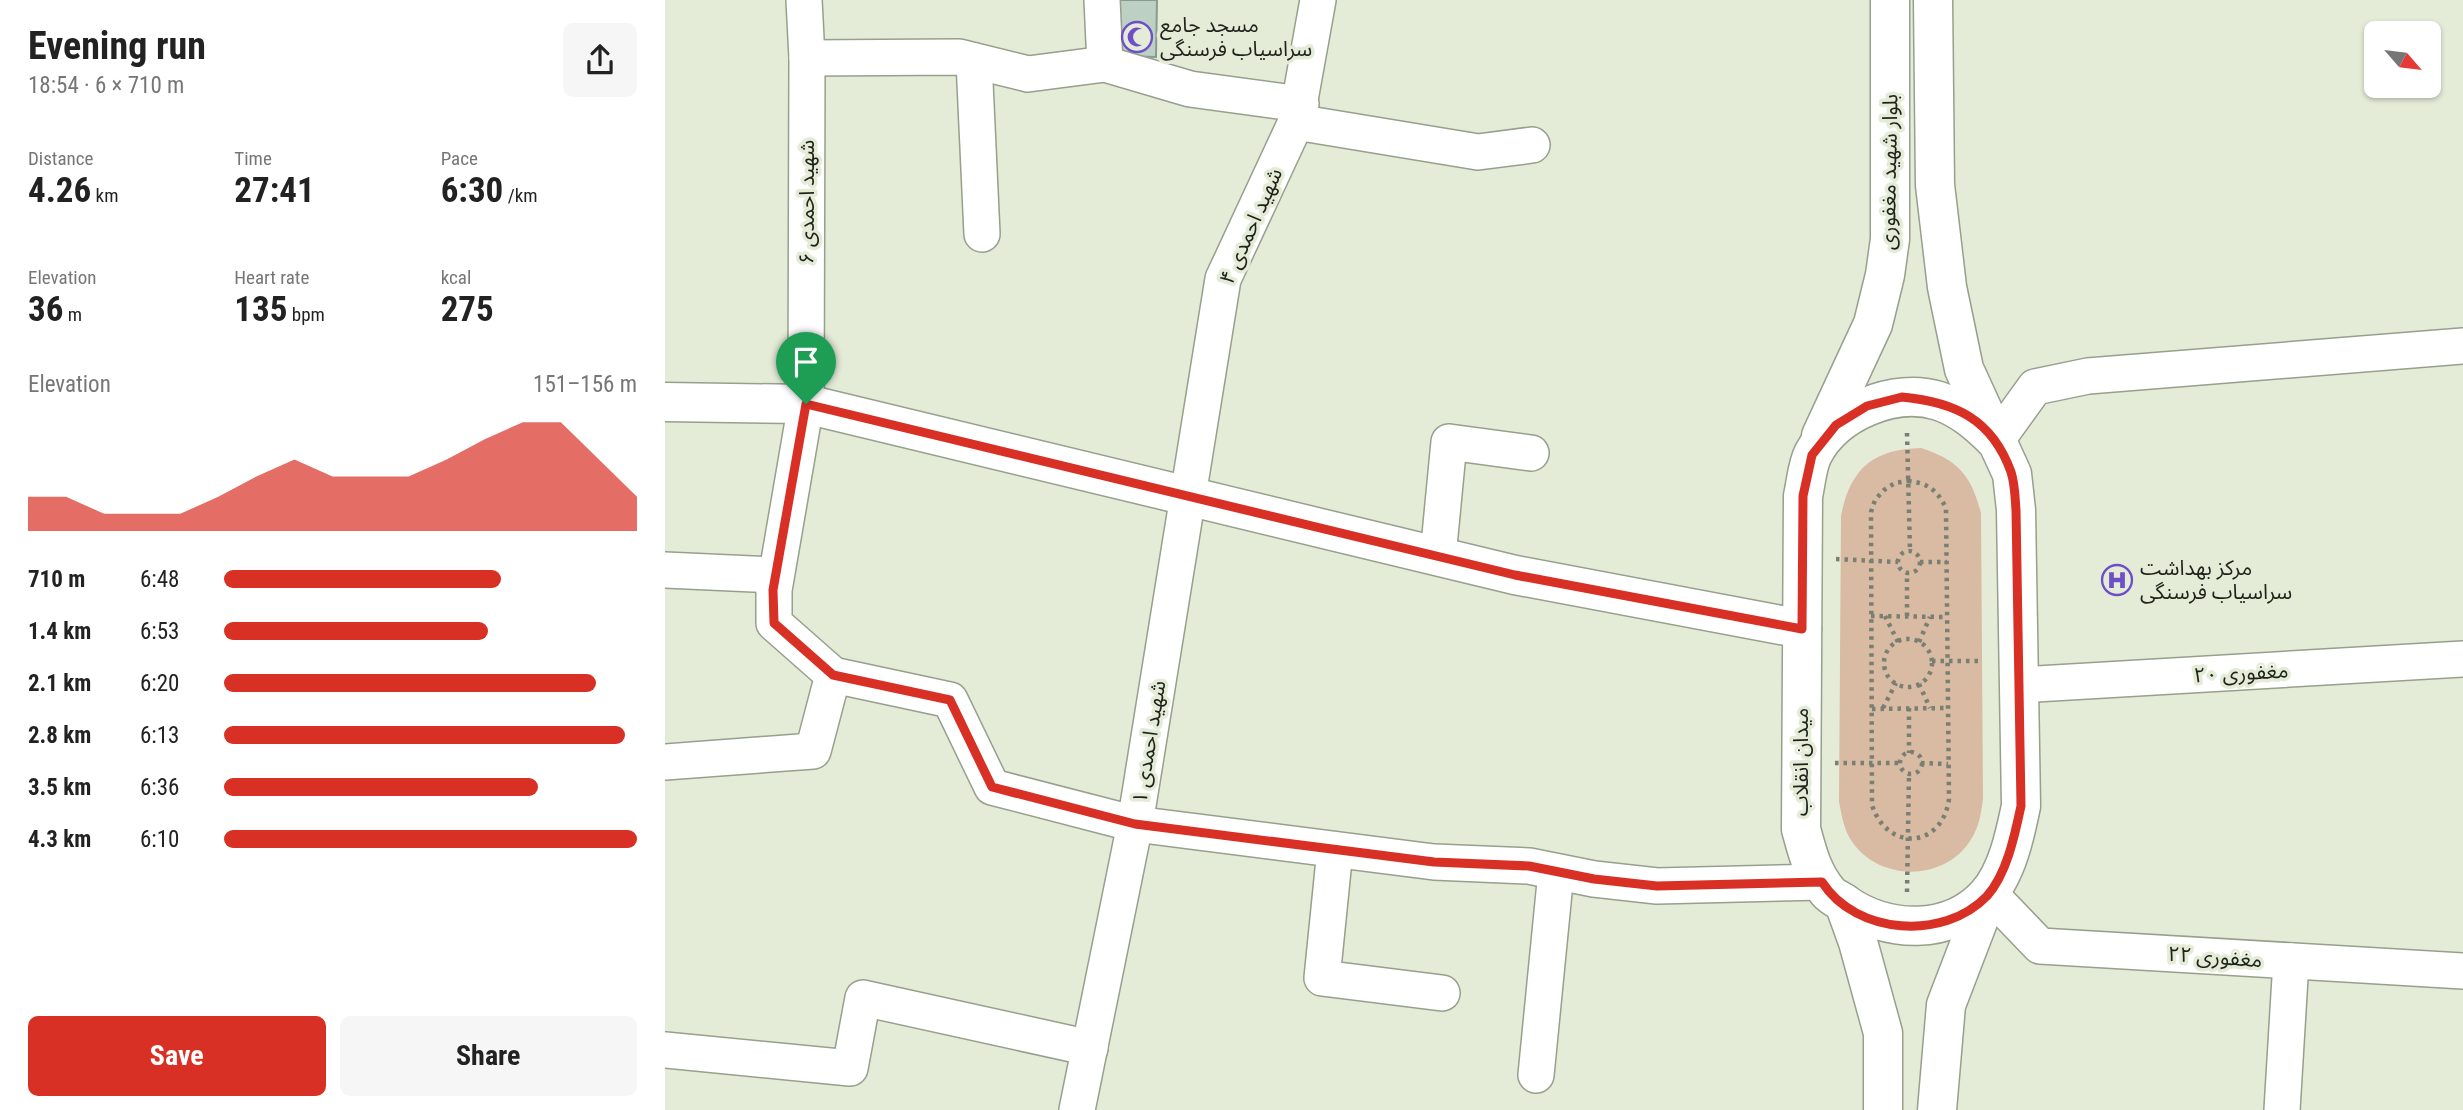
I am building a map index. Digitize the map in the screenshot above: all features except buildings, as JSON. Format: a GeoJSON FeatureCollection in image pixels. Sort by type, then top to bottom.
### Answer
{"type":"FeatureCollection","features":[{"type":"Feature","properties":{"kind":"main road","name":"بلوار شهید مغفوری"},"geometry":{"type":"LineString","coordinates":[[1812,455],[1873,324],[1885,275],[1890,239],[1890,0]]}},
{"type":"Feature","properties":{"kind":"main road","name":"بلوار شهید مغفوری"},"geometry":{"type":"LineString","coordinates":[[1933,0],[1935,185],[1947,288],[1964,369],[1996,441]]}},
{"type":"Feature","properties":{"kind":"main road","name":"میدان انقلاب"},"geometry":{"type":"LineString","coordinates":[[1902,397],[1938,401],[1971,416],[1996,441],[2012,474],[2016,510],[2021,806],[2013,846],[1989,893],[1975,907],[1940,924],[1902,927],[1865,918],[1833,893],[1811,866],[1801,828],[1803,496],[1812,455],[1836,425],[1867,406],[1902,397]]}},
{"type":"Feature","properties":{"kind":"main road"},"geometry":{"type":"LineString","coordinates":[[665,402],[806,404],[1515,575],[1802,629]]}},
{"type":"Feature","properties":{"kind":"main road"},"geometry":{"type":"LineString","coordinates":[[1833,893],[1858,942],[1883,1033],[1883,1110]]}},
{"type":"Feature","properties":{"kind":"main road"},"geometry":{"type":"LineString","coordinates":[[1937,1110],[1946,1005],[1989,893]]}},
{"type":"Feature","properties":{"kind":"street","name":"شهید احمدی ۶"},"geometry":{"type":"LineString","coordinates":[[804,0],[807,58],[806,404],[776,575],[774,623],[833,675]]}},
{"type":"Feature","properties":{"kind":"street"},"geometry":{"type":"LineString","coordinates":[[1102,0],[1105,64]]}},
{"type":"Feature","properties":{"kind":"street","name":"شهید احمدی ۴"},"geometry":{"type":"LineString","coordinates":[[1190,496],[1223,279],[1299,113],[1318,0]]}},
{"type":"Feature","properties":{"kind":"street"},"geometry":{"type":"LineString","coordinates":[[807,58],[959,57],[1028,74],[1105,64],[1191,89],[1478,152],[1532,145]]}},
{"type":"Feature","properties":{"kind":"street"},"geometry":{"type":"LineString","coordinates":[[974,61],[982,234]]}},
{"type":"Feature","properties":{"kind":"street"},"geometry":{"type":"LineString","coordinates":[[1996,441],[2035,387],[2048,384],[2088,376],[2463,346]]}},
{"type":"Feature","properties":{"kind":"street"},"geometry":{"type":"LineString","coordinates":[[1438,556],[1449,442],[1531,453]]}},
{"type":"Feature","properties":{"kind":"street","name":"شهید احمدی ۱"},"geometry":{"type":"LineString","coordinates":[[1077,1110],[1135,824],[1190,496]]}},
{"type":"Feature","properties":{"kind":"street"},"geometry":{"type":"LineString","coordinates":[[665,570],[776,575]]}},
{"type":"Feature","properties":{"kind":"street","name":"مغفوری ۲۰"},"geometry":{"type":"LineString","coordinates":[[2018,685],[2463,659]]}},
{"type":"Feature","properties":{"kind":"street"},"geometry":{"type":"LineString","coordinates":[[665,762],[813,751],[833,675],[950,700],[992,787],[1135,824],[1434,862],[1529,866],[1594,879],[1657,886],[1833,893]]}},
{"type":"Feature","properties":{"kind":"street"},"geometry":{"type":"LineString","coordinates":[[1335,850],[1322,978],[1442,993]]}},
{"type":"Feature","properties":{"kind":"street"},"geometry":{"type":"LineString","coordinates":[[1536,1075],[1556,872]]}},
{"type":"Feature","properties":{"kind":"street","name":"مغفوری ۲۲"},"geometry":{"type":"LineString","coordinates":[[1989,893],[2040,946],[2463,971]]}},
{"type":"Feature","properties":{"kind":"street"},"geometry":{"type":"LineString","coordinates":[[2282,1110],[2291,961]]}},
{"type":"Feature","properties":{"kind":"street"},"geometry":{"type":"LineString","coordinates":[[665,1050],[850,1068],[863,998],[1090,1048]]}},
{"type":"Feature","properties":{"kind":"path"},"geometry":{"type":"LineString","coordinates":[[1907,449],[1910,551]]}},
{"type":"Feature","properties":{"kind":"path"},"geometry":{"type":"LineString","coordinates":[[1921,482],[1932,488],[1946,508],[1949,799],[1941,823],[1921,837],[1908,839],[1895,836],[1884,829],[1876,818],[1872,805],[1871,561],[1871,512],[1875,500],[1895,483],[1921,482]]}},
{"type":"Feature","properties":{"kind":"path"},"geometry":{"type":"LineString","coordinates":[[1898,562],[1903,553],[1916,553],[1920,562],[1916,571],[1907,573]]}},
{"type":"Feature","properties":{"kind":"path"},"geometry":{"type":"LineString","coordinates":[[1841,560],[1898,562],[1907,573],[1907,616]]}},
{"type":"Feature","properties":{"kind":"path"},"geometry":{"type":"LineString","coordinates":[[1920,562],[1947,562]]}},
{"type":"Feature","properties":{"kind":"path"},"geometry":{"type":"LineString","coordinates":[[1871,616],[1947,617]]}},
{"type":"Feature","properties":{"kind":"path"},"geometry":{"type":"LineString","coordinates":[[1885,616],[1898,642]]}},
{"type":"Feature","properties":{"kind":"path"},"geometry":{"type":"LineString","coordinates":[[1919,642],[1930,617]]}},
{"type":"Feature","properties":{"kind":"path"},"geometry":{"type":"LineString","coordinates":[[1907,639],[1919,642],[1927,648],[1932,662],[1927,677],[1919,684],[1906,687],[1896,683],[1887,673],[1885,662],[1888,650],[1898,642],[1907,639]]}},
{"type":"Feature","properties":{"kind":"path"},"geometry":{"type":"LineString","coordinates":[[1932,662],[1982,661]]}},
{"type":"Feature","properties":{"kind":"path"},"geometry":{"type":"LineString","coordinates":[[1871,662],[1885,662]]}},
{"type":"Feature","properties":{"kind":"path"},"geometry":{"type":"LineString","coordinates":[[1883,708],[1896,683]]}},
{"type":"Feature","properties":{"kind":"path"},"geometry":{"type":"LineString","coordinates":[[1919,684],[1930,708]]}},
{"type":"Feature","properties":{"kind":"path"},"geometry":{"type":"LineString","coordinates":[[1909,708],[1909,753]]}},
{"type":"Feature","properties":{"kind":"path"},"geometry":{"type":"LineString","coordinates":[[1872,709],[1948,708]]}},
{"type":"Feature","properties":{"kind":"path"},"geometry":{"type":"LineString","coordinates":[[1917,754],[1921,763],[1919,770],[1909,774],[1902,769],[1902,756],[1917,754]]}},
{"type":"Feature","properties":{"kind":"path"},"geometry":{"type":"LineString","coordinates":[[1839,763],[1900,763]]}},
{"type":"Feature","properties":{"kind":"path"},"geometry":{"type":"LineString","coordinates":[[1921,763],[1949,764]]}},
{"type":"Feature","properties":{"kind":"path"},"geometry":{"type":"LineString","coordinates":[[1908,872],[1909,774]]}},
{"type":"Feature","properties":{"kind":"shaded area"},"geometry":{"type":"Polygon","coordinates":[[[1921,448],[1945,458],[1961,471],[1973,488],[1981,513],[1983,799],[1976,831],[1959,854],[1945,864],[1912,872],[1879,865],[1865,856],[1850,838],[1841,813],[1841,516],[1851,486],[1866,465],[1890,452],[1921,448]]]}},
{"type":"Feature","properties":{"kind":"place","name":"مسجد جامع سراسیاب فرسنگی"},"geometry":{"type":"Point","coordinates":[1137,37]}},
{"type":"Feature","properties":{"kind":"place","name":"مرکز بهداشت سراسیاب فرسنگی"},"geometry":{"type":"Point","coordinates":[2117,580]}},
{"type":"Feature","properties":{"kind":"route"},"geometry":{"type":"LineString","coordinates":[[1902,397],[1938,401],[1971,416],[1996,441],[2012,474],[2016,510],[2021,806],[2013,846],[1989,893],[1975,907],[1940,924],[1902,927],[1865,918],[1829,893],[1822,882],[1657,886],[1594,879],[1529,866],[1434,862],[1135,824],[992,787],[950,700],[833,675],[774,623],[773,590],[806,404],[1515,575],[1802,629],[1803,496],[1812,455],[1836,425],[1867,406],[1902,397]]}}]}
